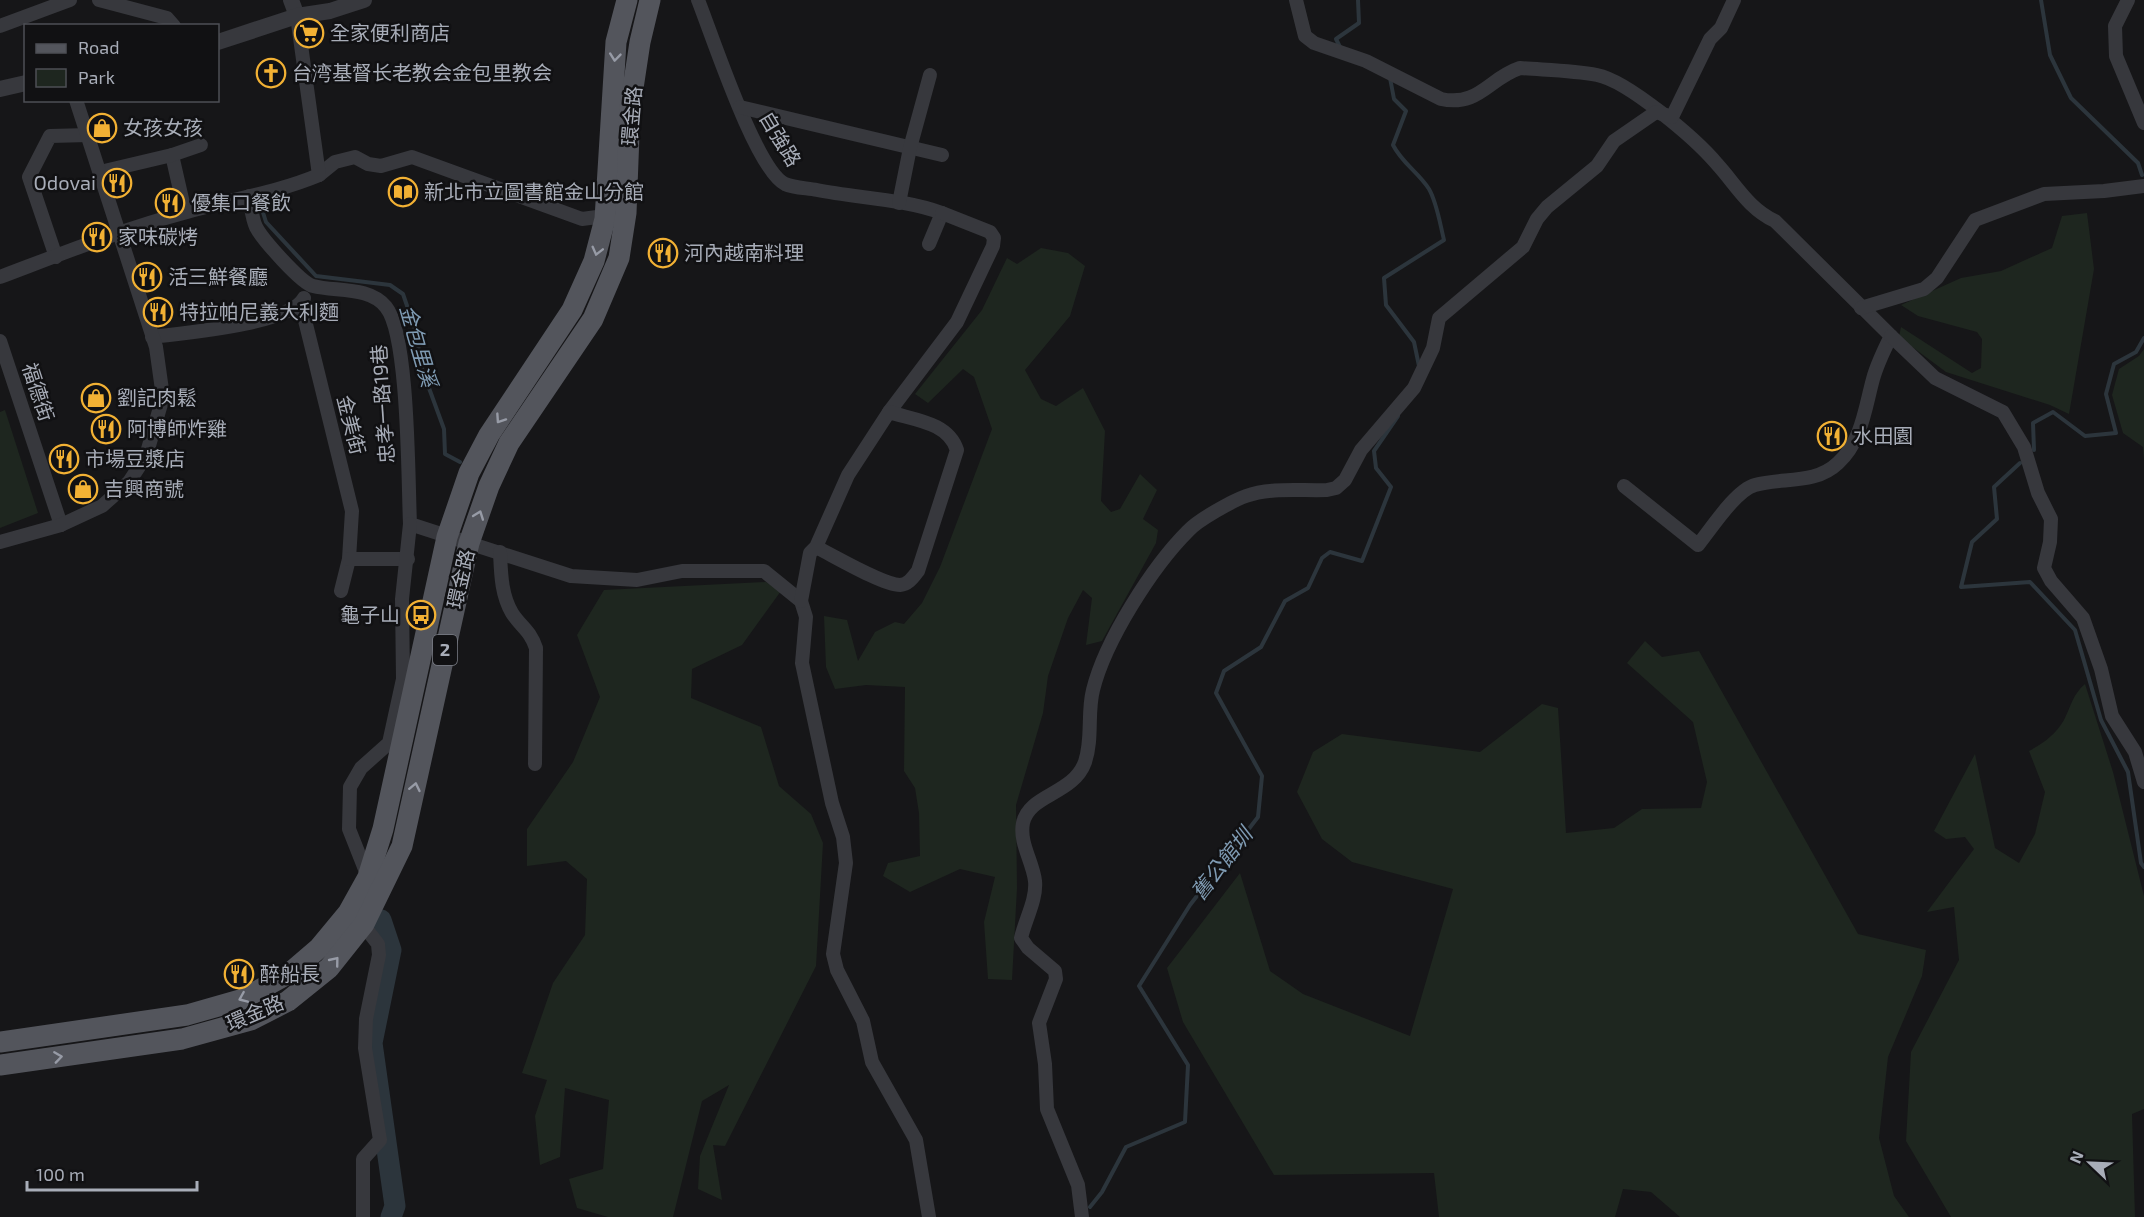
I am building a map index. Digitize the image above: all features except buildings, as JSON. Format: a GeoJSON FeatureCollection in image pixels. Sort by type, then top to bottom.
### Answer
{"type":"FeatureCollection","features":[{"type":"Feature","properties":{"kind":"main road","name":"環金路"},"geometry":{"type":"LineString","coordinates":[[0,1042],[187,1015],[243,999],[291,972],[356,918],[383,829],[447,537],[469,473],[489,435],[572,310],[594,261],[605,216],[616,42],[627,0]]}},
{"type":"Feature","properties":{"kind":"main road","name":"環金路"},"geometry":{"type":"LineString","coordinates":[[0,1065],[182,1039],[251,1020],[288,1001],[329,968],[356,918],[402,846],[469,543],[489,486],[510,443],[593,319],[619,258],[626,213],[630,108],[640,42],[650,0]]}},
{"type":"Feature","properties":{"kind":"street"},"geometry":{"type":"LineString","coordinates":[[0,26],[70,0]]}},
{"type":"Feature","properties":{"kind":"street"},"geometry":{"type":"LineString","coordinates":[[99,0],[146,6],[167,18],[172,24]]}},
{"type":"Feature","properties":{"kind":"street"},"geometry":{"type":"LineString","coordinates":[[291,0],[297,16],[319,175]]}},
{"type":"Feature","properties":{"kind":"street"},"geometry":{"type":"LineString","coordinates":[[219,42],[297,16],[328,0]]}},
{"type":"Feature","properties":{"kind":"street"},"geometry":{"type":"LineString","coordinates":[[297,16],[330,11],[364,0]]}},
{"type":"Feature","properties":{"kind":"street","name":"自強路"},"geometry":{"type":"LineString","coordinates":[[698,0],[747,128],[771,170],[785,184],[864,199],[921,205],[990,232],[994,238],[993,246],[957,322],[889,412]]}},
{"type":"Feature","properties":{"kind":"street"},"geometry":{"type":"LineString","coordinates":[[1296,0],[1305,36],[1314,42],[1366,61],[1441,99],[1455,101],[1469,99],[1492,86],[1508,72],[1520,68],[1597,75],[1620,83],[1717,164],[1758,213],[1775,221],[1861,308],[1935,378],[2003,412],[2024,447],[2038,493],[2051,519],[2050,542],[2044,568],[2051,581],[2083,618],[2102,669],[2112,716],[2135,752],[2144,782]]}},
{"type":"Feature","properties":{"kind":"street"},"geometry":{"type":"LineString","coordinates":[[1656,111],[1672,117],[1710,39],[1721,28],[1734,0]]}},
{"type":"Feature","properties":{"kind":"street"},"geometry":{"type":"LineString","coordinates":[[2128,0],[2115,26],[2116,56],[2144,123]]}},
{"type":"Feature","properties":{"kind":"street"},"geometry":{"type":"LineString","coordinates":[[900,203],[910,148],[930,75]]}},
{"type":"Feature","properties":{"kind":"street"},"geometry":{"type":"LineString","coordinates":[[0,89],[24,83]]}},
{"type":"Feature","properties":{"kind":"street"},"geometry":{"type":"LineString","coordinates":[[0,542],[61,525],[102,506],[129,482],[146,456],[164,397],[152,337],[77,102]]}},
{"type":"Feature","properties":{"kind":"street"},"geometry":{"type":"LineString","coordinates":[[740,107],[942,155]]}},
{"type":"Feature","properties":{"kind":"street"},"geometry":{"type":"LineString","coordinates":[[1082,1217],[1078,1185],[1047,1109],[1045,1064],[1039,1023],[1056,979],[1055,971],[1028,948],[1021,938],[1035,889],[1023,825],[1027,812],[1034,805],[1064,789],[1077,777],[1085,761],[1091,732],[1092,693],[1097,675],[1133,603],[1142,586],[1189,530],[1204,520],[1245,497],[1264,492],[1327,490],[1336,488],[1345,480],[1361,450],[1414,388],[1433,348],[1439,318],[1523,247],[1537,219],[1547,207],[1597,166],[1614,141],[1656,111]]}},
{"type":"Feature","properties":{"kind":"street"},"geometry":{"type":"LineString","coordinates":[[56,257],[29,177],[50,136],[88,135]]}},
{"type":"Feature","properties":{"kind":"street"},"geometry":{"type":"LineString","coordinates":[[100,172],[172,155],[201,145]]}},
{"type":"Feature","properties":{"kind":"street"},"geometry":{"type":"LineString","coordinates":[[172,155],[185,212]]}},
{"type":"Feature","properties":{"kind":"street"},"geometry":{"type":"LineString","coordinates":[[0,277],[118,233],[185,212],[286,189],[319,175],[335,162],[355,157],[368,164],[381,166],[412,157],[582,219],[626,213]]}},
{"type":"Feature","properties":{"kind":"street"},"geometry":{"type":"LineString","coordinates":[[1861,308],[1924,290],[1937,278],[1975,220],[2044,194],[2144,186]]}},
{"type":"Feature","properties":{"kind":"street"},"geometry":{"type":"LineString","coordinates":[[152,337],[222,328],[285,314],[301,304],[310,286],[277,254],[256,227],[249,196]]}},
{"type":"Feature","properties":{"kind":"street"},"geometry":{"type":"LineString","coordinates":[[929,244],[942,213]]}},
{"type":"Feature","properties":{"kind":"street","name":"忠孝一路19巷"},"geometry":{"type":"LineString","coordinates":[[310,286],[367,294],[386,306],[396,326],[404,386],[410,524],[402,599],[403,679],[389,743],[361,768],[350,787],[349,829],[368,877]]}},
{"type":"Feature","properties":{"kind":"street","name":"金美街"},"geometry":{"type":"LineString","coordinates":[[301,304],[352,511],[349,559],[341,591]]}},
{"type":"Feature","properties":{"kind":"street"},"geometry":{"type":"LineString","coordinates":[[1624,486],[1698,545],[1735,499],[1753,485],[1808,479],[1838,463],[1853,443],[1867,411],[1878,363],[1891,336]]}},
{"type":"Feature","properties":{"kind":"street","name":"福德街"},"geometry":{"type":"LineString","coordinates":[[0,341],[61,525]]}},
{"type":"Feature","properties":{"kind":"street"},"geometry":{"type":"LineString","coordinates":[[816,547],[886,582],[900,585],[910,581],[918,571],[957,450],[954,439],[946,431],[889,412],[848,475],[816,547],[810,553],[801,601],[806,617],[802,663],[832,804],[843,837],[846,863],[833,954],[837,970],[863,1021],[872,1062],[916,1140],[929,1217]]}},
{"type":"Feature","properties":{"kind":"street"},"geometry":{"type":"LineString","coordinates":[[410,524],[571,576],[637,580],[682,571],[764,571],[801,601]]}},
{"type":"Feature","properties":{"kind":"street"},"geometry":{"type":"LineString","coordinates":[[500,552],[505,599],[514,615],[531,632],[536,648],[535,764]]}},
{"type":"Feature","properties":{"kind":"street"},"geometry":{"type":"LineString","coordinates":[[349,559],[408,559]]}},
{"type":"Feature","properties":{"kind":"street"},"geometry":{"type":"LineString","coordinates":[[356,918],[378,944],[379,955],[366,1019],[365,1048],[380,1140],[363,1159],[363,1217]]}},
{"type":"Feature","properties":{"kind":"green space"},"geometry":{"type":"Polygon","coordinates":[[[2087,213],[2094,269],[2069,414],[2050,405],[1946,372],[1899,337],[1901,327],[1972,373],[1981,368],[1982,339],[1977,332],[1918,316],[1901,305],[1961,278],[2001,271],[2052,248],[2062,216],[2087,213]]]}},
{"type":"Feature","properties":{"kind":"green space"},"geometry":{"type":"Polygon","coordinates":[[[1041,248],[1068,253],[1085,266],[1070,316],[1025,370],[1041,399],[1056,406],[1083,388],[1105,431],[1101,501],[1111,512],[1120,509],[1140,474],[1157,490],[1143,519],[1158,530],[1156,543],[1102,641],[1086,645],[1092,598],[1083,590],[1068,618],[1048,676],[1043,713],[1016,805],[1017,888],[1012,980],[988,979],[984,922],[995,877],[960,869],[910,892],[883,876],[888,863],[920,856],[919,813],[915,788],[904,771],[905,687],[866,685],[835,689],[826,667],[824,616],[847,620],[858,661],[875,632],[895,622],[904,624],[922,603],[940,567],[992,429],[974,377],[963,369],[928,403],[915,394],[982,310],[1007,258],[1017,264],[1041,248]]]}},
{"type":"Feature","properties":{"kind":"green space"},"geometry":{"type":"Polygon","coordinates":[[[2144,349],[2144,460],[2143,447],[2123,433],[2112,395],[2119,369],[2139,356],[2144,349]]]}},
{"type":"Feature","properties":{"kind":"green space"},"geometry":{"type":"Polygon","coordinates":[[[5,410],[38,513],[0,528],[0,412],[5,410]]]}},
{"type":"Feature","properties":{"kind":"green space"},"geometry":{"type":"Polygon","coordinates":[[[766,582],[781,591],[742,645],[692,669],[691,698],[761,727],[779,786],[811,814],[823,843],[816,966],[725,1146],[713,1145],[722,1200],[698,1189],[700,1156],[729,1085],[702,1101],[673,1217],[608,1217],[577,1208],[569,1179],[603,1169],[609,1100],[565,1088],[560,1157],[540,1165],[535,1116],[547,1080],[522,1073],[553,983],[585,935],[587,879],[566,861],[527,866],[527,829],[573,762],[600,697],[577,635],[604,590],[766,582]]]}},
{"type":"Feature","properties":{"kind":"green space"},"geometry":{"type":"Polygon","coordinates":[[[1645,641],[1662,657],[1699,651],[1858,934],[1926,950],[1922,976],[1888,1057],[1879,1138],[1894,1196],[1909,1217],[1680,1217],[1651,1192],[1623,1189],[1615,1217],[1439,1217],[1434,1173],[1274,1175],[1183,1022],[1167,968],[1240,873],[1270,971],[1303,994],[1410,1036],[1453,889],[1352,862],[1322,839],[1297,792],[1313,752],[1342,734],[1480,752],[1542,704],[1558,708],[1566,833],[1614,828],[1642,809],[1701,808],[1707,782],[1693,722],[1627,663],[1645,641]]]}},
{"type":"Feature","properties":{"kind":"green space"},"geometry":{"type":"Polygon","coordinates":[[[2085,684],[2113,772],[2144,896],[2144,1109],[2132,1114],[2135,1217],[1951,1217],[1906,1141],[1911,1052],[1959,960],[1954,907],[1927,912],[1974,849],[1965,837],[1946,839],[1934,831],[1975,754],[1995,848],[2019,863],[2035,834],[2045,792],[2029,751],[2044,742],[2057,730],[2075,696],[2085,684]]]}},
{"type":"Feature","properties":{"kind":"waterway","name":"舊公館圳"},"geometry":{"type":"LineString","coordinates":[[1340,47],[1336,39],[1359,23],[1358,0]]}},
{"type":"Feature","properties":{"kind":"waterway"},"geometry":{"type":"LineString","coordinates":[[2041,0],[2050,55],[2071,98],[2138,163],[2142,175]]}},
{"type":"Feature","properties":{"kind":"waterway","name":"舊公館圳"},"geometry":{"type":"LineString","coordinates":[[1390,78],[1394,99],[1406,111],[1393,145],[1429,189],[1444,240],[1384,278],[1386,305],[1414,342],[1419,366]]}},
{"type":"Feature","properties":{"kind":"waterway","name":"金包里溪"},"geometry":{"type":"LineString","coordinates":[[260,203],[266,222],[316,276],[390,285],[403,294],[416,332],[422,369],[444,429],[445,454],[460,462]]}},
{"type":"Feature","properties":{"kind":"waterway"},"geometry":{"type":"LineString","coordinates":[[2034,450],[2033,423],[2053,412],[2085,436],[2116,433],[2106,394],[2114,364],[2136,352],[2144,338]]}},
{"type":"Feature","properties":{"kind":"waterway","name":"舊公館圳"},"geometry":{"type":"LineString","coordinates":[[1090,1207],[1102,1192],[1126,1147],[1185,1122],[1188,1065],[1139,986],[1190,905],[1258,817],[1262,776],[1216,693],[1224,671],[1261,647],[1285,601],[1308,588],[1322,558],[1330,552],[1362,561],[1391,487],[1376,468],[1374,451],[1398,416]]}},
{"type":"Feature","properties":{"kind":"waterway"},"geometry":{"type":"LineString","coordinates":[[2020,463],[1994,487],[1997,519],[1972,542],[1961,587],[2030,582],[2075,630],[2101,720],[2128,772],[2141,863],[2144,867]]}},
{"type":"Feature","properties":{"kind":"waterway"},"geometry":{"type":"LineString","coordinates":[[381,920],[391,950],[372,1043],[395,1206],[391,1217]]}},
{"type":"Feature","properties":{"kind":"place","name":"全家便利商店"},"geometry":{"type":"Point","coordinates":[309,33]}},
{"type":"Feature","properties":{"kind":"place","name":"台湾基督长老教会金包里教会"},"geometry":{"type":"Point","coordinates":[271,73]}},
{"type":"Feature","properties":{"kind":"place","name":"女孩女孩"},"geometry":{"type":"Point","coordinates":[102,128]}},
{"type":"Feature","properties":{"kind":"place","name":"Odovai"},"geometry":{"type":"Point","coordinates":[117,183]}},
{"type":"Feature","properties":{"kind":"place","name":"新北市立圖書館金山分館"},"geometry":{"type":"Point","coordinates":[403,192]}},
{"type":"Feature","properties":{"kind":"place","name":"優集口餐飲"},"geometry":{"type":"Point","coordinates":[170,203]}},
{"type":"Feature","properties":{"kind":"place","name":"家味碳烤"},"geometry":{"type":"Point","coordinates":[97,237]}},
{"type":"Feature","properties":{"kind":"place","name":"河內越南料理"},"geometry":{"type":"Point","coordinates":[663,253]}},
{"type":"Feature","properties":{"kind":"place","name":"活三鮮餐廳"},"geometry":{"type":"Point","coordinates":[147,277]}},
{"type":"Feature","properties":{"kind":"place","name":"特拉帕尼義大利麵"},"geometry":{"type":"Point","coordinates":[158,312]}},
{"type":"Feature","properties":{"kind":"place","name":"劉記肉鬆"},"geometry":{"type":"Point","coordinates":[96,398]}},
{"type":"Feature","properties":{"kind":"place","name":"阿博師炸雞"},"geometry":{"type":"Point","coordinates":[106,429]}},
{"type":"Feature","properties":{"kind":"place","name":"水田園"},"geometry":{"type":"Point","coordinates":[1832,436]}},
{"type":"Feature","properties":{"kind":"place","name":"市場豆漿店"},"geometry":{"type":"Point","coordinates":[64,459]}},
{"type":"Feature","properties":{"kind":"place","name":"吉興商號"},"geometry":{"type":"Point","coordinates":[83,489]}},
{"type":"Feature","properties":{"kind":"place","name":"龜子山"},"geometry":{"type":"Point","coordinates":[421,615]}},
{"type":"Feature","properties":{"kind":"place","name":"醉船長"},"geometry":{"type":"Point","coordinates":[239,974]}}]}
